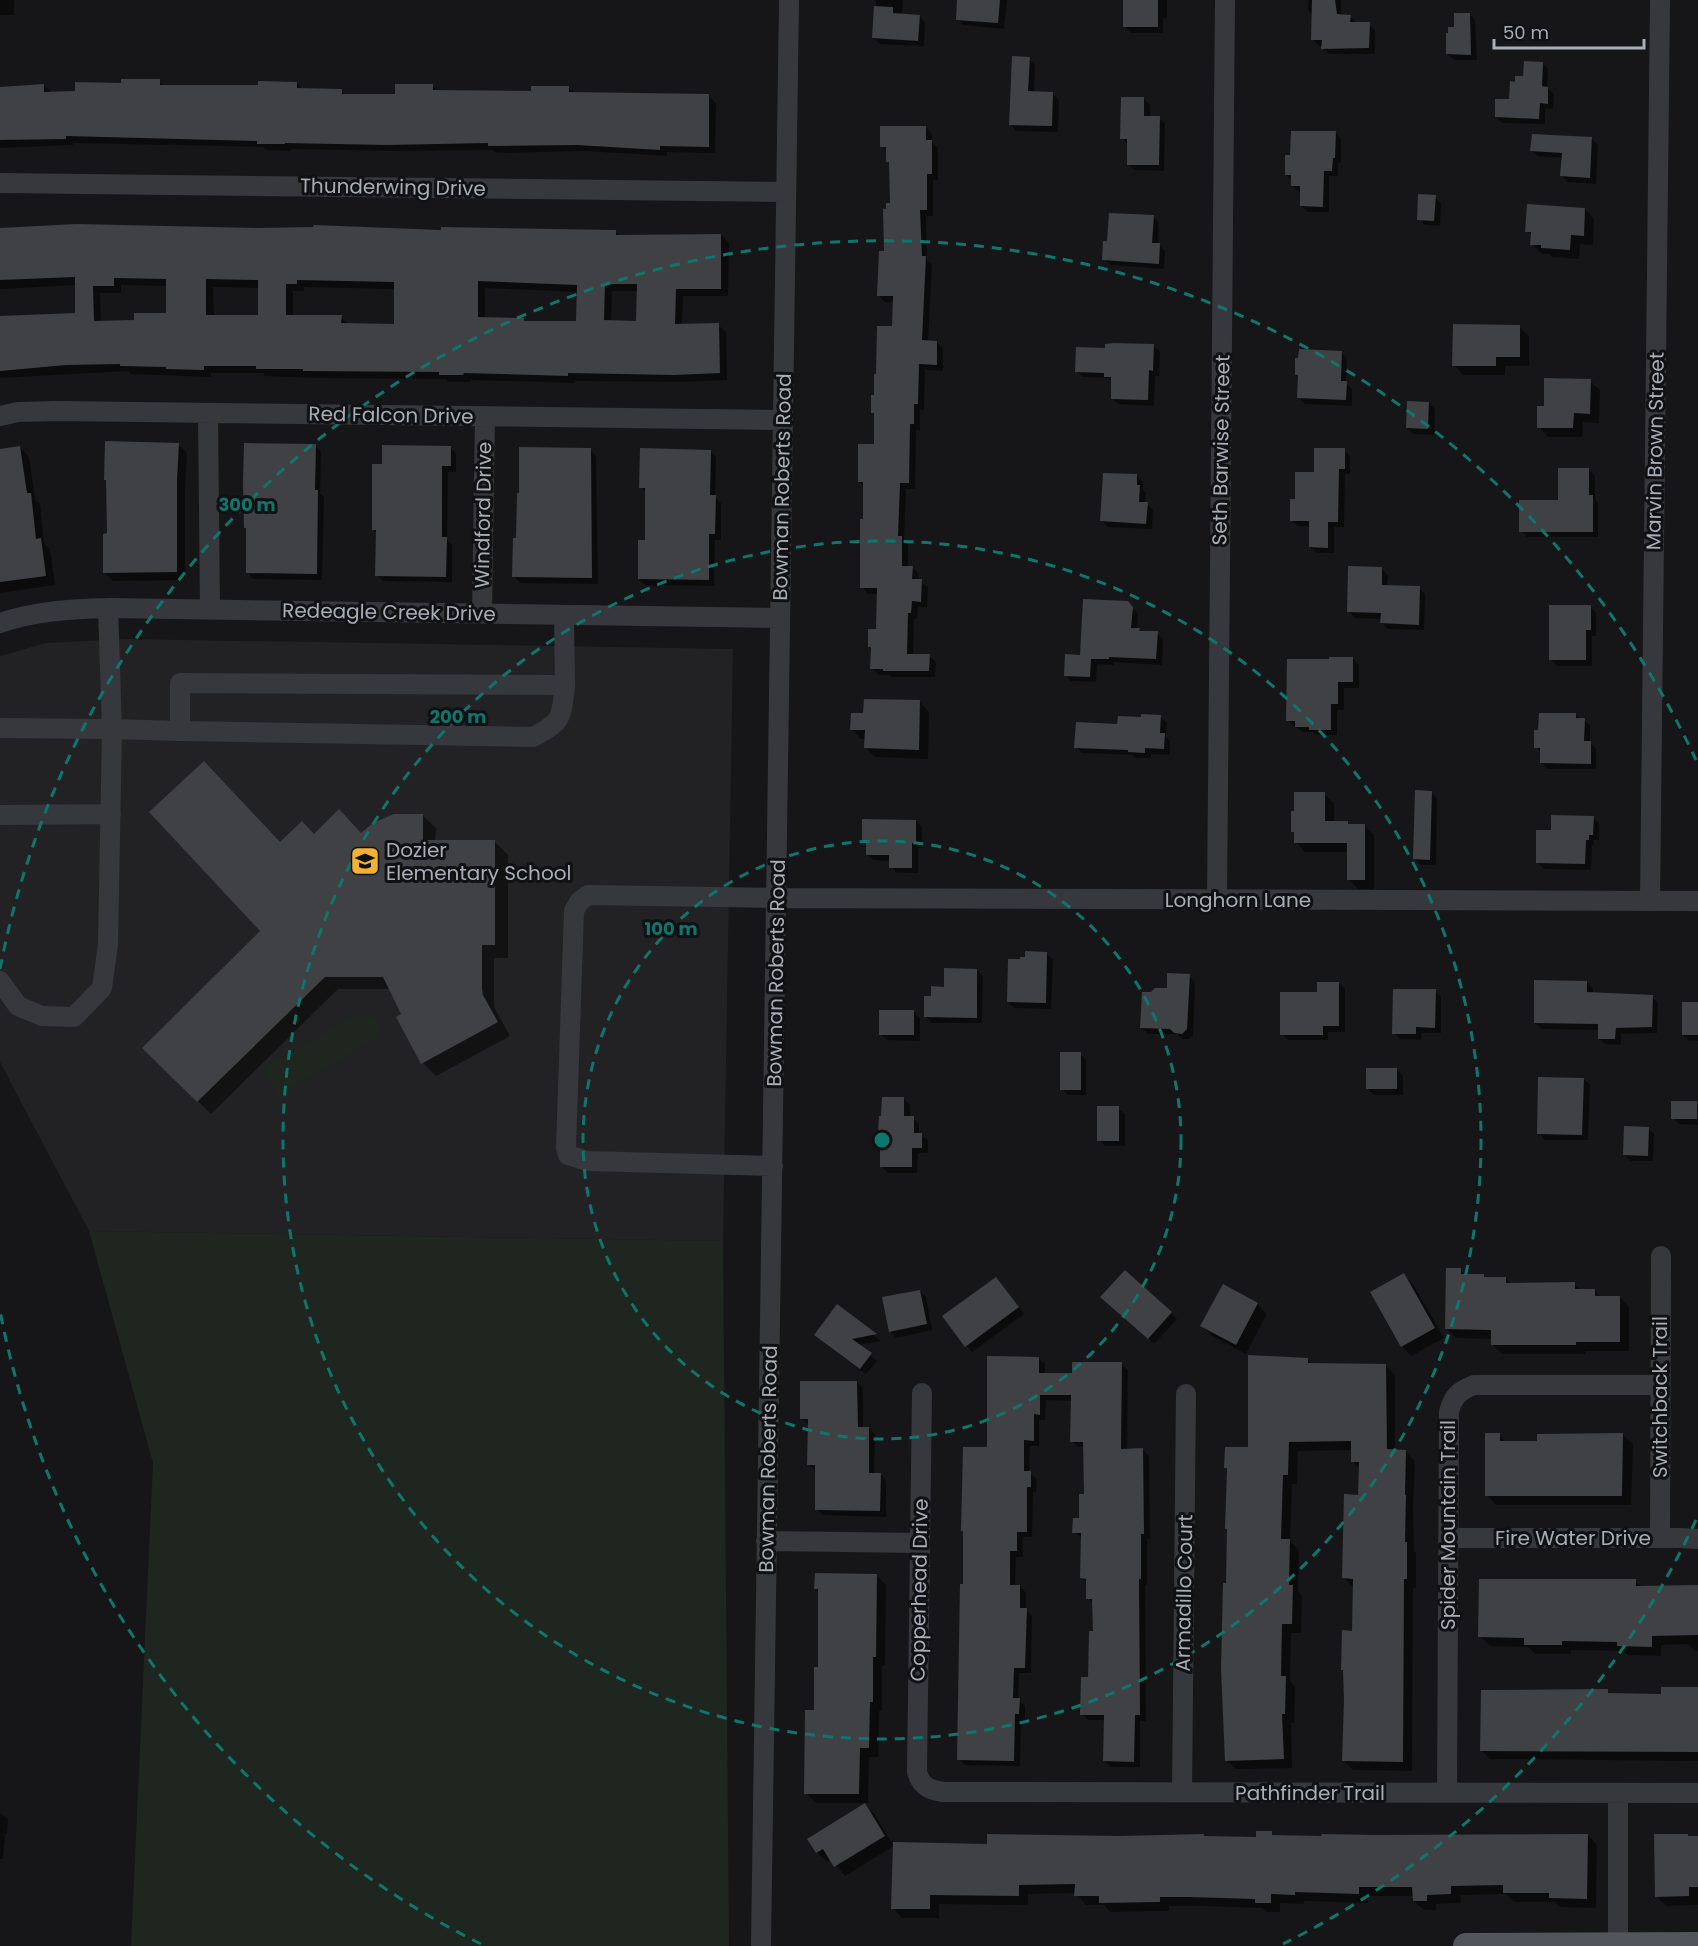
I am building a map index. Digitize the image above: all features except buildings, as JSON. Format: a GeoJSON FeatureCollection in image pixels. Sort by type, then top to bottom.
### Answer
{"type":"FeatureCollection","features":[{"type":"Feature","properties":{"kind":"main road"},"geometry":{"type":"LineString","coordinates":[[1466,1946],[1698,1945]]}},
{"type":"Feature","properties":{"kind":"street","name":"Bowman Roberts Road"},"geometry":{"type":"LineString","coordinates":[[761,1946],[789,0]]}},
{"type":"Feature","properties":{"kind":"street","name":"Seth Barwise Street"},"geometry":{"type":"LineString","coordinates":[[1217,900],[1225,0]]}},
{"type":"Feature","properties":{"kind":"street","name":"Marvin Brown Street"},"geometry":{"type":"LineString","coordinates":[[1650,901],[1660,0]]}},
{"type":"Feature","properties":{"kind":"street","name":"Thunderwing Drive"},"geometry":{"type":"LineString","coordinates":[[0,183],[786,192]]}},
{"type":"Feature","properties":{"kind":"street","name":"Red Falcon Drive"},"geometry":{"type":"LineString","coordinates":[[0,416],[18,412],[57,411],[783,420]]}},
{"type":"Feature","properties":{"kind":"street"},"geometry":{"type":"LineString","coordinates":[[208,413],[210,609]]}},
{"type":"Feature","properties":{"kind":"street","name":"Windford Drive"},"geometry":{"type":"LineString","coordinates":[[482,613],[485,416]]}},
{"type":"Feature","properties":{"kind":"street"},"geometry":{"type":"LineString","coordinates":[[0,981],[18,1006],[42,1016],[74,1017],[102,988],[108,944],[111,814],[112,729],[108,608]]}},
{"type":"Feature","properties":{"kind":"street","name":"Redeagle Creek Drive"},"geometry":{"type":"LineString","coordinates":[[0,623],[16,617],[62,610],[108,608],[780,618]]}},
{"type":"Feature","properties":{"kind":"street"},"geometry":{"type":"LineString","coordinates":[[0,728],[533,737],[554,725],[562,712],[565,685],[564,615]]}},
{"type":"Feature","properties":{"kind":"street"},"geometry":{"type":"LineString","coordinates":[[180,731],[180,682],[565,685]]}},
{"type":"Feature","properties":{"kind":"street"},"geometry":{"type":"LineString","coordinates":[[0,815],[111,814]]}},
{"type":"Feature","properties":{"kind":"street","name":"Longhorn Lane"},"geometry":{"type":"LineString","coordinates":[[773,1166],[587,1161],[568,1155],[566,1148],[574,911],[579,902],[588,895],[777,898],[1698,902]]}},
{"type":"Feature","properties":{"kind":"street","name":"Switchback Trail"},"geometry":{"type":"LineString","coordinates":[[1660,1538],[1661,1256]]}},
{"type":"Feature","properties":{"kind":"street","name":"Spider Mountain Trail"},"geometry":{"type":"LineString","coordinates":[[1447,1793],[1449,1412],[1456,1394],[1474,1385],[1660,1385]]}},
{"type":"Feature","properties":{"kind":"street","name":"Copperhead Drive"},"geometry":{"type":"LineString","coordinates":[[922,1393],[917,1772],[924,1786]]}},
{"type":"Feature","properties":{"kind":"street","name":"Armadillo Court"},"geometry":{"type":"LineString","coordinates":[[1182,1792],[1186,1394]]}},
{"type":"Feature","properties":{"kind":"street","name":"Fire Water Drive"},"geometry":{"type":"LineString","coordinates":[[1448,1538],[1698,1539]]}},
{"type":"Feature","properties":{"kind":"street"},"geometry":{"type":"LineString","coordinates":[[766,1541],[920,1542]]}},
{"type":"Feature","properties":{"kind":"street","name":"Pathfinder Trail"},"geometry":{"type":"LineString","coordinates":[[924,1786],[943,1792],[1698,1793]]}},
{"type":"Feature","properties":{"kind":"street"},"geometry":{"type":"LineString","coordinates":[[1618,1793],[1618,1945]]}},
{"type":"Feature","properties":{"kind":"shaded area","name":"Dozier Elementary School"},"geometry":{"type":"Polygon","coordinates":[[[126,639],[733,649],[723,1241],[89,1231],[0,1062],[0,656],[46,643],[126,639]]]}},
{"type":"Feature","properties":{"kind":"shaded area"},"geometry":{"type":"Polygon","coordinates":[[[358,1014],[375,1018],[380,1027],[379,1036],[279,1095],[265,1073],[268,1065],[358,1014]]]}},
{"type":"Feature","properties":{"kind":"shaded area"},"geometry":{"type":"Polygon","coordinates":[[[89,1231],[723,1241],[729,1946],[131,1946],[153,1463],[89,1231]]]}},
{"type":"Feature","properties":{"kind":"place","name":"Dozier Elementary School"},"geometry":{"type":"Point","coordinates":[365,861]}}]}
